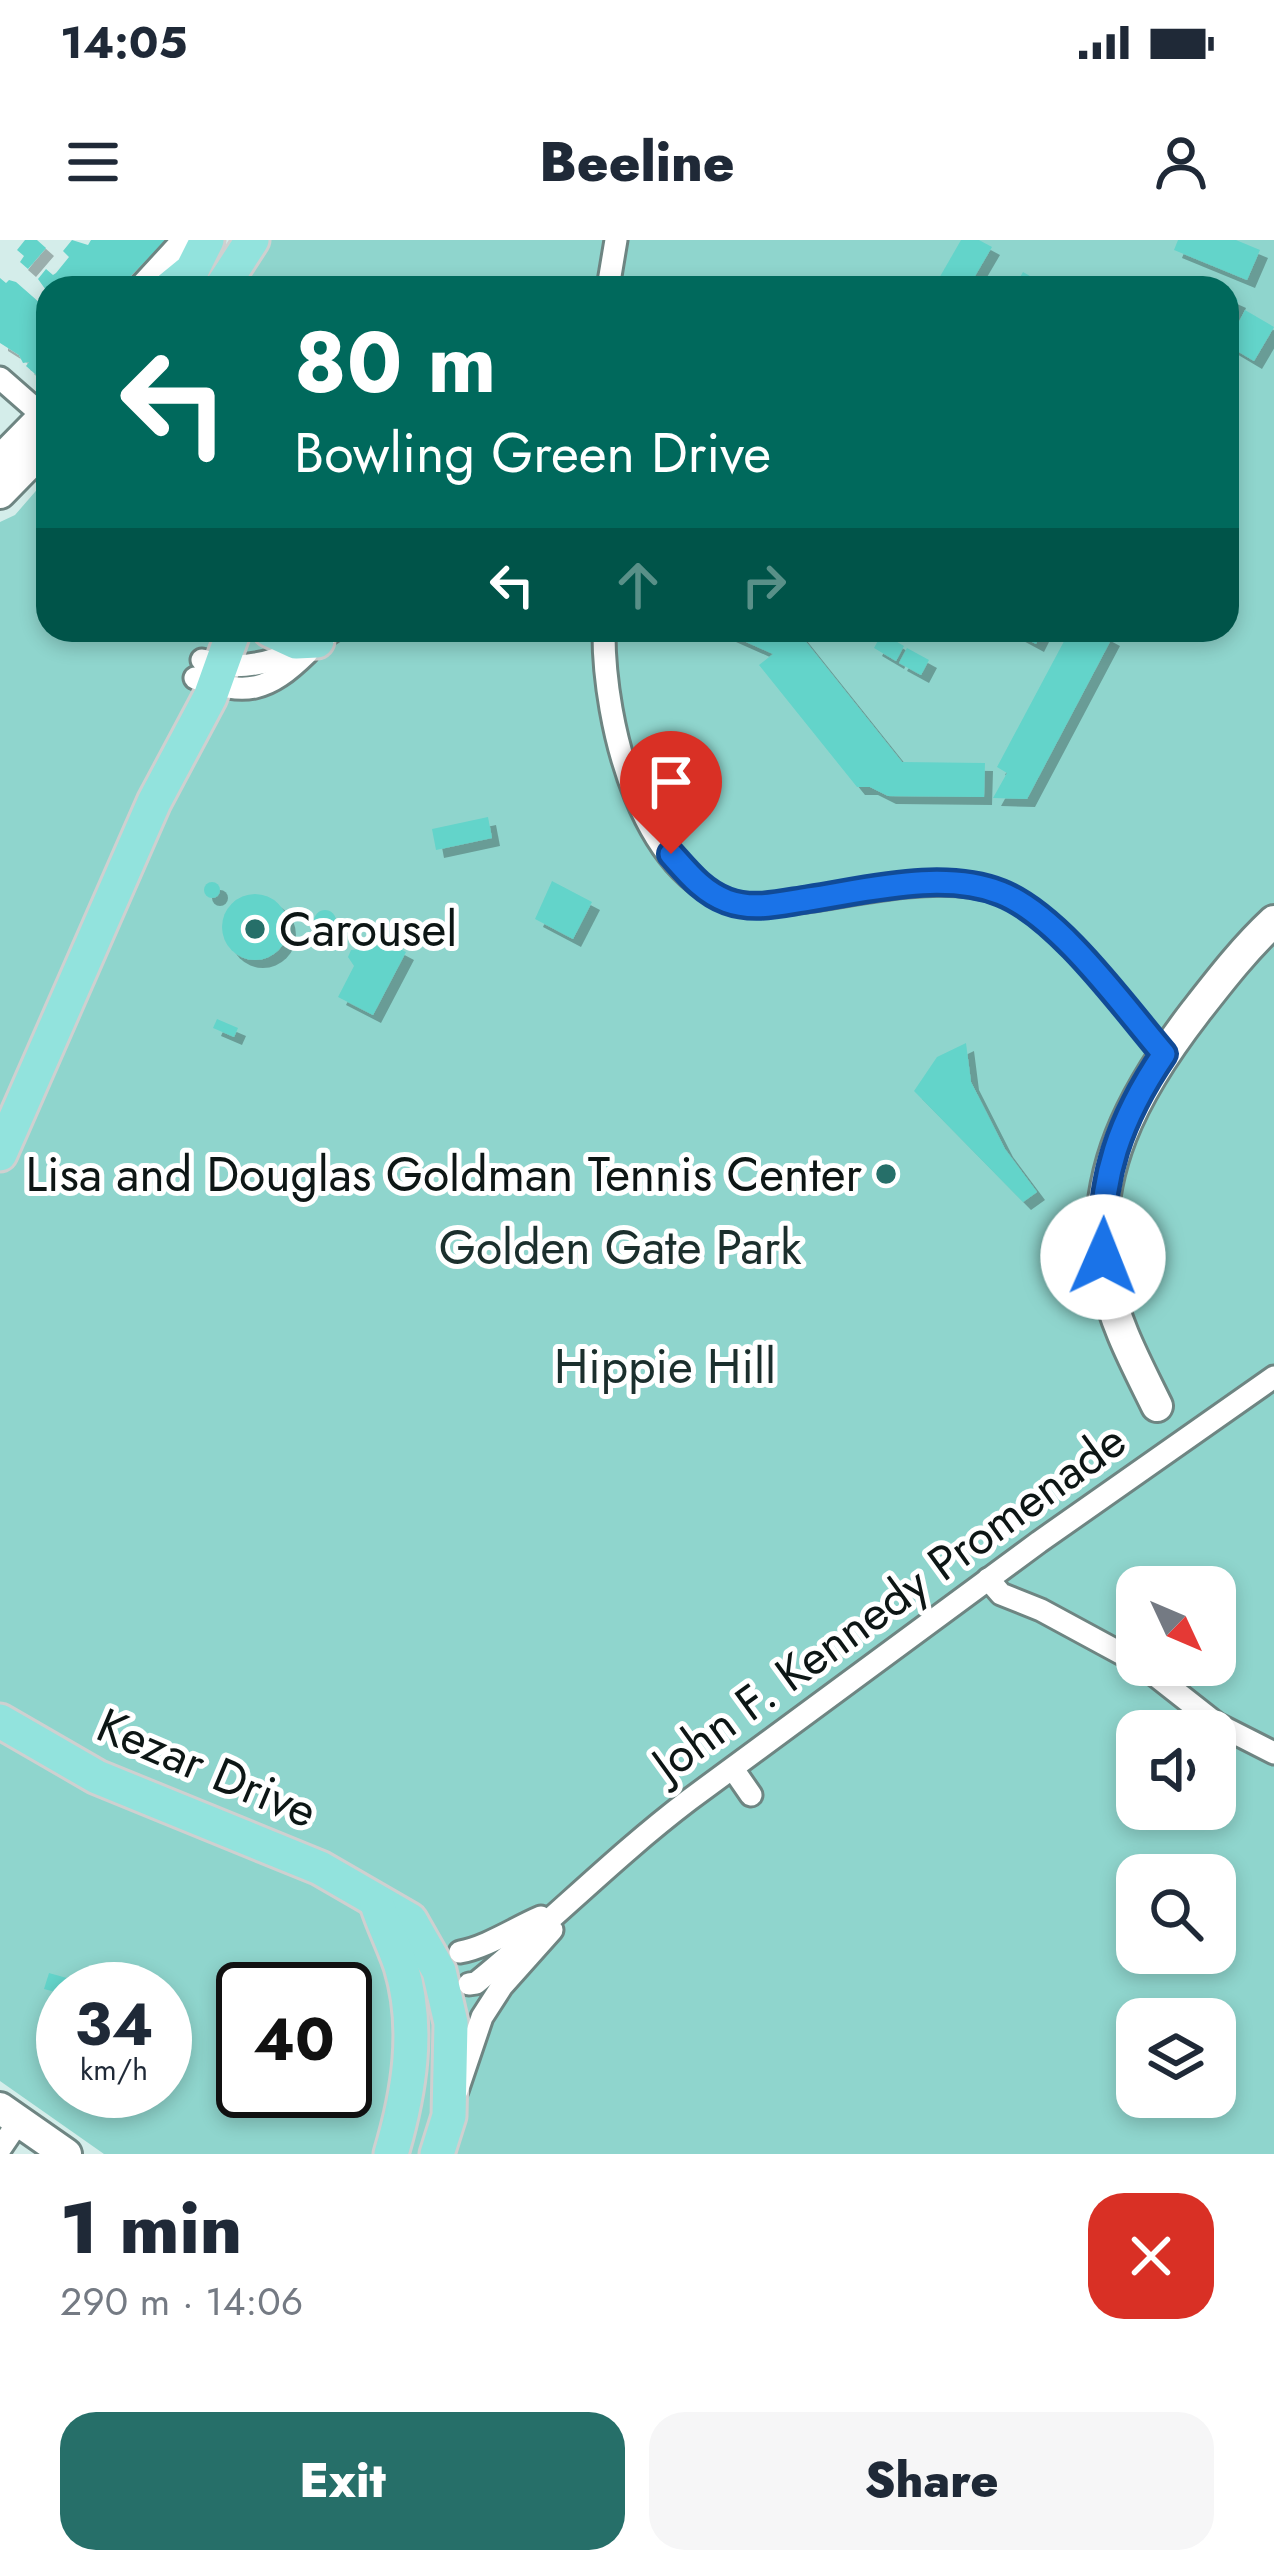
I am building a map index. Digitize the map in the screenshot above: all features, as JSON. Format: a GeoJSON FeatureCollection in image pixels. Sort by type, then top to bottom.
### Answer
{"type":"FeatureCollection","features":[{"type":"Feature","properties":{"kind":"main road"},"geometry":{"type":"LineString","coordinates":[[185,276],[208,240]]}},
{"type":"Feature","properties":{"kind":"main road"},"geometry":{"type":"LineString","coordinates":[[228,240],[230,276]]}},
{"type":"Feature","properties":{"kind":"main road"},"geometry":{"type":"LineString","coordinates":[[236,276],[257,240]]}},
{"type":"Feature","properties":{"kind":"main road"},"geometry":{"type":"LineString","coordinates":[[0,1154],[154,802],[166,751],[210,664]]}},
{"type":"Feature","properties":{"kind":"main road","name":"Kezar Drive"},"geometry":{"type":"LineString","coordinates":[[0,1721],[76,1767],[320,1868],[410,1920],[439,1971],[451,2023],[449,2116],[437,2154]]}},
{"type":"Feature","properties":{"kind":"main road"},"geometry":{"type":"LineString","coordinates":[[377,1904],[401,1966],[411,2017],[409,2073],[392,2151]]}},
{"type":"Feature","properties":{"kind":"street"},"geometry":{"type":"LineString","coordinates":[[156,276],[189,240]]}},
{"type":"Feature","properties":{"kind":"street"},"geometry":{"type":"LineString","coordinates":[[610,276],[616,240]]}},
{"type":"Feature","properties":{"kind":"street"},"geometry":{"type":"LineString","coordinates":[[0,378],[36,412]]}},
{"type":"Feature","properties":{"kind":"street"},"geometry":{"type":"LineString","coordinates":[[0,461],[36,432]]}},
{"type":"Feature","properties":{"kind":"street"},"geometry":{"type":"LineString","coordinates":[[0,493],[36,439]]}},
{"type":"Feature","properties":{"kind":"street"},"geometry":{"type":"LineString","coordinates":[[210,664],[249,666],[313,642]]}},
{"type":"Feature","properties":{"kind":"street"},"geometry":{"type":"LineString","coordinates":[[605,642],[612,722],[630,782],[659,838],[704,889],[750,906],[930,884],[1003,894],[1055,931],[1164,1054]]}},
{"type":"Feature","properties":{"kind":"street"},"geometry":{"type":"LineString","coordinates":[[1179,1442],[1157,1406],[1112,1302],[1103,1257],[1104,1195],[1124,1121],[1164,1054],[1227,971],[1274,921]]}},
{"type":"Feature","properties":{"kind":"street","name":"John F. Kennedy Promenade"},"geometry":{"type":"LineString","coordinates":[[469,1984],[564,1908],[632,1844],[988,1579],[1274,1377]]}},
{"type":"Feature","properties":{"kind":"street"},"geometry":{"type":"LineString","coordinates":[[988,1579],[1001,1594],[1116,1651]]}},
{"type":"Feature","properties":{"kind":"street"},"geometry":{"type":"LineString","coordinates":[[1168,1686],[1217,1724],[1274,1753]]}},
{"type":"Feature","properties":{"kind":"street"},"geometry":{"type":"LineString","coordinates":[[733,1768],[751,1795]]}},
{"type":"Feature","properties":{"kind":"street","name":"John F. Kennedy Promenade"},"geometry":{"type":"LineString","coordinates":[[460,1952],[564,1908]]}},
{"type":"Feature","properties":{"kind":"street","name":"John F. Kennedy Promenade"},"geometry":{"type":"LineString","coordinates":[[544,1955],[556,1940],[564,1908]]}},
{"type":"Feature","properties":{"kind":"street","name":"John F. Kennedy Promenade"},"geometry":{"type":"LineString","coordinates":[[449,2116],[488,2007],[549,1935],[564,1908]]}},
{"type":"Feature","properties":{"kind":"street"},"geometry":{"type":"LineString","coordinates":[[0,2149],[9,2115],[66,2154]]}},
{"type":"Feature","properties":{"kind":"green space","name":"Golden Gate Park"},"geometry":{"type":"Polygon","coordinates":[[[250,240],[1274,240],[1274,2154],[104,2154],[53,2118],[192,2118],[192,1962],[36,1962],[36,2106],[0,2081],[0,522],[15,515],[36,491],[36,642],[1239,642],[1239,276],[220,276],[250,240]]]}},
{"type":"Feature","properties":{"kind":"building"},"geometry":{"type":"Polygon","coordinates":[[[25,240],[37,240],[46,248],[28,269],[17,250],[25,240]]]}},
{"type":"Feature","properties":{"kind":"building"},"geometry":{"type":"Polygon","coordinates":[[[72,240],[88,245],[91,240],[166,240],[131,276],[40,276],[46,269],[56,273],[69,257],[63,251],[72,240]]]}},
{"type":"Feature","properties":{"kind":"building"},"geometry":{"type":"Polygon","coordinates":[[[961,240],[979,240],[992,247],[975,276],[940,276],[961,240]]]}},
{"type":"Feature","properties":{"kind":"building"},"geometry":{"type":"Polygon","coordinates":[[[1178,240],[1236,240],[1260,250],[1247,280],[1174,250],[1178,240]]]}},
{"type":"Feature","properties":{"kind":"building"},"geometry":{"type":"Polygon","coordinates":[[[0,278],[16,282],[36,300],[36,375],[26,366],[29,362],[23,363],[0,343],[0,278]]]}},
{"type":"Feature","properties":{"kind":"building"},"geometry":{"type":"Polygon","coordinates":[[[1245,310],[1274,327],[1254,361],[1239,352],[1239,322],[1245,310]]]}},
{"type":"Feature","properties":{"kind":"building"},"geometry":{"type":"Polygon","coordinates":[[[746,642],[806,642],[902,762],[985,763],[984,797],[888,796],[870,787],[857,787],[759,665],[773,654],[746,642]]]}},
{"type":"Feature","properties":{"kind":"building"},"geometry":{"type":"Polygon","coordinates":[[[877,642],[904,646],[896,661],[874,648],[877,642]]]}},
{"type":"Feature","properties":{"kind":"building"},"geometry":{"type":"Polygon","coordinates":[[[1064,642],[1110,642],[1027,799],[993,798],[1007,773],[997,767],[1064,642]]]}},
{"type":"Feature","properties":{"kind":"building"},"geometry":{"type":"Polygon","coordinates":[[[907,648],[929,660],[921,675],[899,663],[907,648]]]}},
{"type":"Feature","properties":{"kind":"building"},"geometry":{"type":"Polygon","coordinates":[[[488,817],[492,838],[436,850],[432,829],[488,817]]]}},
{"type":"Feature","properties":{"kind":"building"},"geometry":{"type":"Polygon","coordinates":[[[552,881],[592,902],[573,939],[535,919],[552,881]]]}},
{"type":"Feature","properties":{"kind":"building"},"geometry":{"type":"Polygon","coordinates":[[[212,882],[220,890],[212,898],[204,890],[212,882]]]}},
{"type":"Feature","properties":{"kind":"building","name":"Carousel"},"geometry":{"type":"Polygon","coordinates":[[[255,894],[278,904],[288,927],[278,950],[255,960],[232,950],[222,927],[232,904],[255,894]]]}},
{"type":"Feature","properties":{"kind":"building"},"geometry":{"type":"Polygon","coordinates":[[[325,910],[336,921],[325,932],[314,921],[325,910]]]}},
{"type":"Feature","properties":{"kind":"building"},"geometry":{"type":"Polygon","coordinates":[[[366,941],[384,949],[387,942],[406,952],[373,1015],[338,997],[354,966],[348,957],[351,950],[362,949],[366,941]]]}},
{"type":"Feature","properties":{"kind":"building"},"geometry":{"type":"Polygon","coordinates":[[[217,1019],[238,1028],[234,1037],[213,1028],[217,1019]]]}},
{"type":"Feature","properties":{"kind":"building"},"geometry":{"type":"Polygon","coordinates":[[[966,1043],[971,1082],[1005,1149],[1037,1192],[1023,1202],[914,1091],[937,1057],[966,1043]]]}},
{"type":"Feature","properties":{"kind":"place","name":"Carousel"},"geometry":{"type":"Point","coordinates":[255,929]}},
{"type":"Feature","properties":{"kind":"place","name":"Lisa and Douglas Goldman Tennis Center"},"geometry":{"type":"Point","coordinates":[886,1174]}},
{"type":"Feature","properties":{"kind":"route"},"geometry":{"type":"LineString","coordinates":[[671,854],[704,889],[739,904],[762,906],[950,884],[1003,894],[1042,919],[1164,1054],[1133,1102],[1114,1147],[1102,1207],[1103,1257]]}},
{"type":"Feature","properties":{"kind":"park label","name":"Hippie Hill"},"geometry":{"type":"Point","coordinates":[665,1366]}}]}
